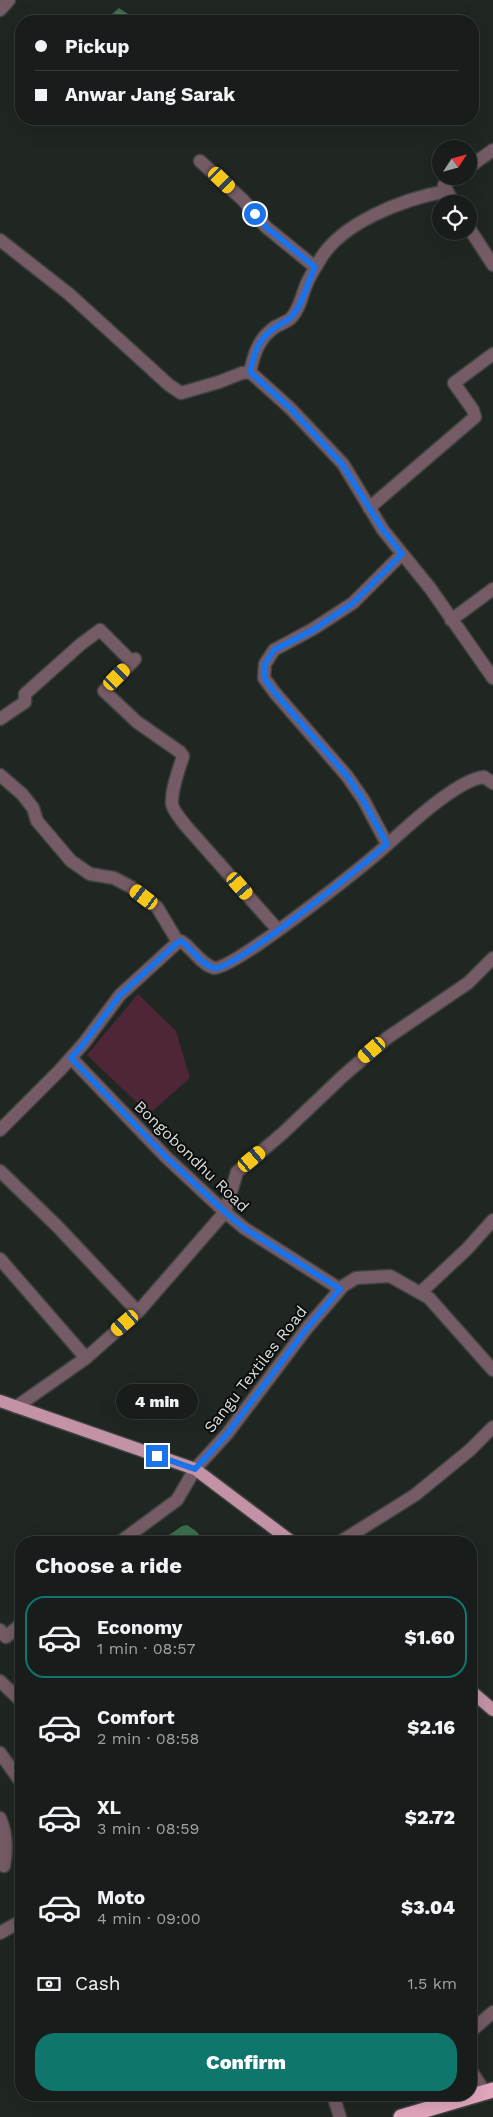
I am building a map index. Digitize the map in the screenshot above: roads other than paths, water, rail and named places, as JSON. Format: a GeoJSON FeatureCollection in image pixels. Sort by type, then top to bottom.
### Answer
{"type":"FeatureCollection","features":[{"type":"Feature","properties":{"kind":"highway"},"geometry":{"type":"LineString","coordinates":[[477,2095],[489,2091]]}},
{"type":"Feature","properties":{"kind":"highway"},"geometry":{"type":"LineString","coordinates":[[401,2117],[455,2101]]}},
{"type":"Feature","properties":{"kind":"main road"},"geometry":{"type":"LineString","coordinates":[[0,1401],[195,1469],[284,1536]]}},
{"type":"Feature","properties":{"kind":"main road"},"geometry":{"type":"LineString","coordinates":[[477,1696],[493,1710]]}},
{"type":"Feature","properties":{"kind":"street"},"geometry":{"type":"LineString","coordinates":[[0,10],[9,0]]}},
{"type":"Feature","properties":{"kind":"street"},"geometry":{"type":"LineString","coordinates":[[478,161],[493,150]]}},
{"type":"Feature","properties":{"kind":"street"},"geometry":{"type":"LineString","coordinates":[[200,161],[243,200],[266,227],[315,267]]}},
{"type":"Feature","properties":{"kind":"street"},"geometry":{"type":"LineString","coordinates":[[444,185],[449,195]]}},
{"type":"Feature","properties":{"kind":"street"},"geometry":{"type":"LineString","coordinates":[[250,372],[258,343],[275,327],[291,318],[323,253],[340,234],[397,204],[415,197],[447,191]]}},
{"type":"Feature","properties":{"kind":"street"},"geometry":{"type":"LineString","coordinates":[[0,240],[69,294],[169,386],[181,393],[210,385],[242,372],[250,372],[342,464],[383,530],[430,588],[493,678]]}},
{"type":"Feature","properties":{"kind":"street"},"geometry":{"type":"LineString","coordinates":[[477,240],[493,265]]}},
{"type":"Feature","properties":{"kind":"street"},"geometry":{"type":"LineString","coordinates":[[369,508],[474,417],[473,410],[454,383],[493,354]]}},
{"type":"Feature","properties":{"kind":"street"},"geometry":{"type":"LineString","coordinates":[[387,844],[363,800],[347,776],[264,678],[265,664],[274,650],[313,630],[353,603],[402,554]]}},
{"type":"Feature","properties":{"kind":"street"},"geometry":{"type":"LineString","coordinates":[[451,620],[493,589]]}},
{"type":"Feature","properties":{"kind":"street"},"geometry":{"type":"LineString","coordinates":[[0,719],[25,702],[25,694],[81,644],[100,630],[134,661],[104,691],[137,722],[183,756],[175,786],[172,804],[174,809],[185,825],[278,930]]}},
{"type":"Feature","properties":{"kind":"street"},"geometry":{"type":"LineString","coordinates":[[0,775],[22,794],[33,808],[37,821],[71,862],[90,874],[114,878],[151,902],[157,907],[178,942]]}},
{"type":"Feature","properties":{"kind":"street"},"geometry":{"type":"LineString","coordinates":[[178,942],[181,941],[185,944],[206,964],[216,968],[225,966],[278,930],[387,844],[420,815],[467,782],[484,777],[492,779]]}},
{"type":"Feature","properties":{"kind":"street"},"geometry":{"type":"LineString","coordinates":[[0,1130],[71,1058],[120,995],[178,942]]}},
{"type":"Feature","properties":{"kind":"street"},"geometry":{"type":"LineString","coordinates":[[16,1407],[86,1358],[138,1312],[225,1212],[237,1172],[387,1038],[468,983],[493,958]]}},
{"type":"Feature","properties":{"kind":"street","name":"Bongobondhu Road"},"geometry":{"type":"LineString","coordinates":[[71,1058],[166,1157],[225,1212],[244,1228],[340,1289]]}},
{"type":"Feature","properties":{"kind":"street"},"geometry":{"type":"LineString","coordinates":[[0,1171],[57,1226],[138,1312]]}},
{"type":"Feature","properties":{"kind":"street"},"geometry":{"type":"LineString","coordinates":[[420,1293],[467,1249],[493,1220]]}},
{"type":"Feature","properties":{"kind":"street"},"geometry":{"type":"LineString","coordinates":[[0,1259],[86,1358]]}},
{"type":"Feature","properties":{"kind":"street"},"geometry":{"type":"LineString","coordinates":[[340,1289],[356,1278],[390,1276],[429,1298],[493,1370]]}},
{"type":"Feature","properties":{"kind":"street","name":"Sangu Textiles Road"},"geometry":{"type":"LineString","coordinates":[[128,1536],[177,1500],[195,1469],[227,1434],[307,1328],[340,1289]]}},
{"type":"Feature","properties":{"kind":"street"},"geometry":{"type":"LineString","coordinates":[[350,1536],[415,1495],[470,1450],[493,1427]]}},
{"type":"Feature","properties":{"kind":"street"},"geometry":{"type":"LineString","coordinates":[[0,1630],[6,1637],[15,1629]]}},
{"type":"Feature","properties":{"kind":"street"},"geometry":{"type":"LineString","coordinates":[[0,1680],[15,1696]]}},
{"type":"Feature","properties":{"kind":"street"},"geometry":{"type":"LineString","coordinates":[[0,1753],[15,1774]]}},
{"type":"Feature","properties":{"kind":"street"},"geometry":{"type":"LineString","coordinates":[[0,1818],[5,1829],[7,1851],[4,1866],[0,1863]]}},
{"type":"Feature","properties":{"kind":"street"},"geometry":{"type":"LineString","coordinates":[[0,1933],[15,1924]]}},
{"type":"Feature","properties":{"kind":"street"},"geometry":{"type":"LineString","coordinates":[[477,2026],[493,2012]]}},
{"type":"Feature","properties":{"kind":"street"},"geometry":{"type":"LineString","coordinates":[[477,2078],[489,2091]]}},
{"type":"Feature","properties":{"kind":"street"},"geometry":{"type":"LineString","coordinates":[[335,2101],[340,2117]]}},
{"type":"Feature","properties":{"kind":"water"},"geometry":{"type":"Polygon","coordinates":[[[119,8],[129,15],[111,15],[119,8]]]}},
{"type":"Feature","properties":{"kind":"water"},"geometry":{"type":"Polygon","coordinates":[[[187,1525],[200,1536],[168,1536],[182,1526],[187,1525]]]}}]}
